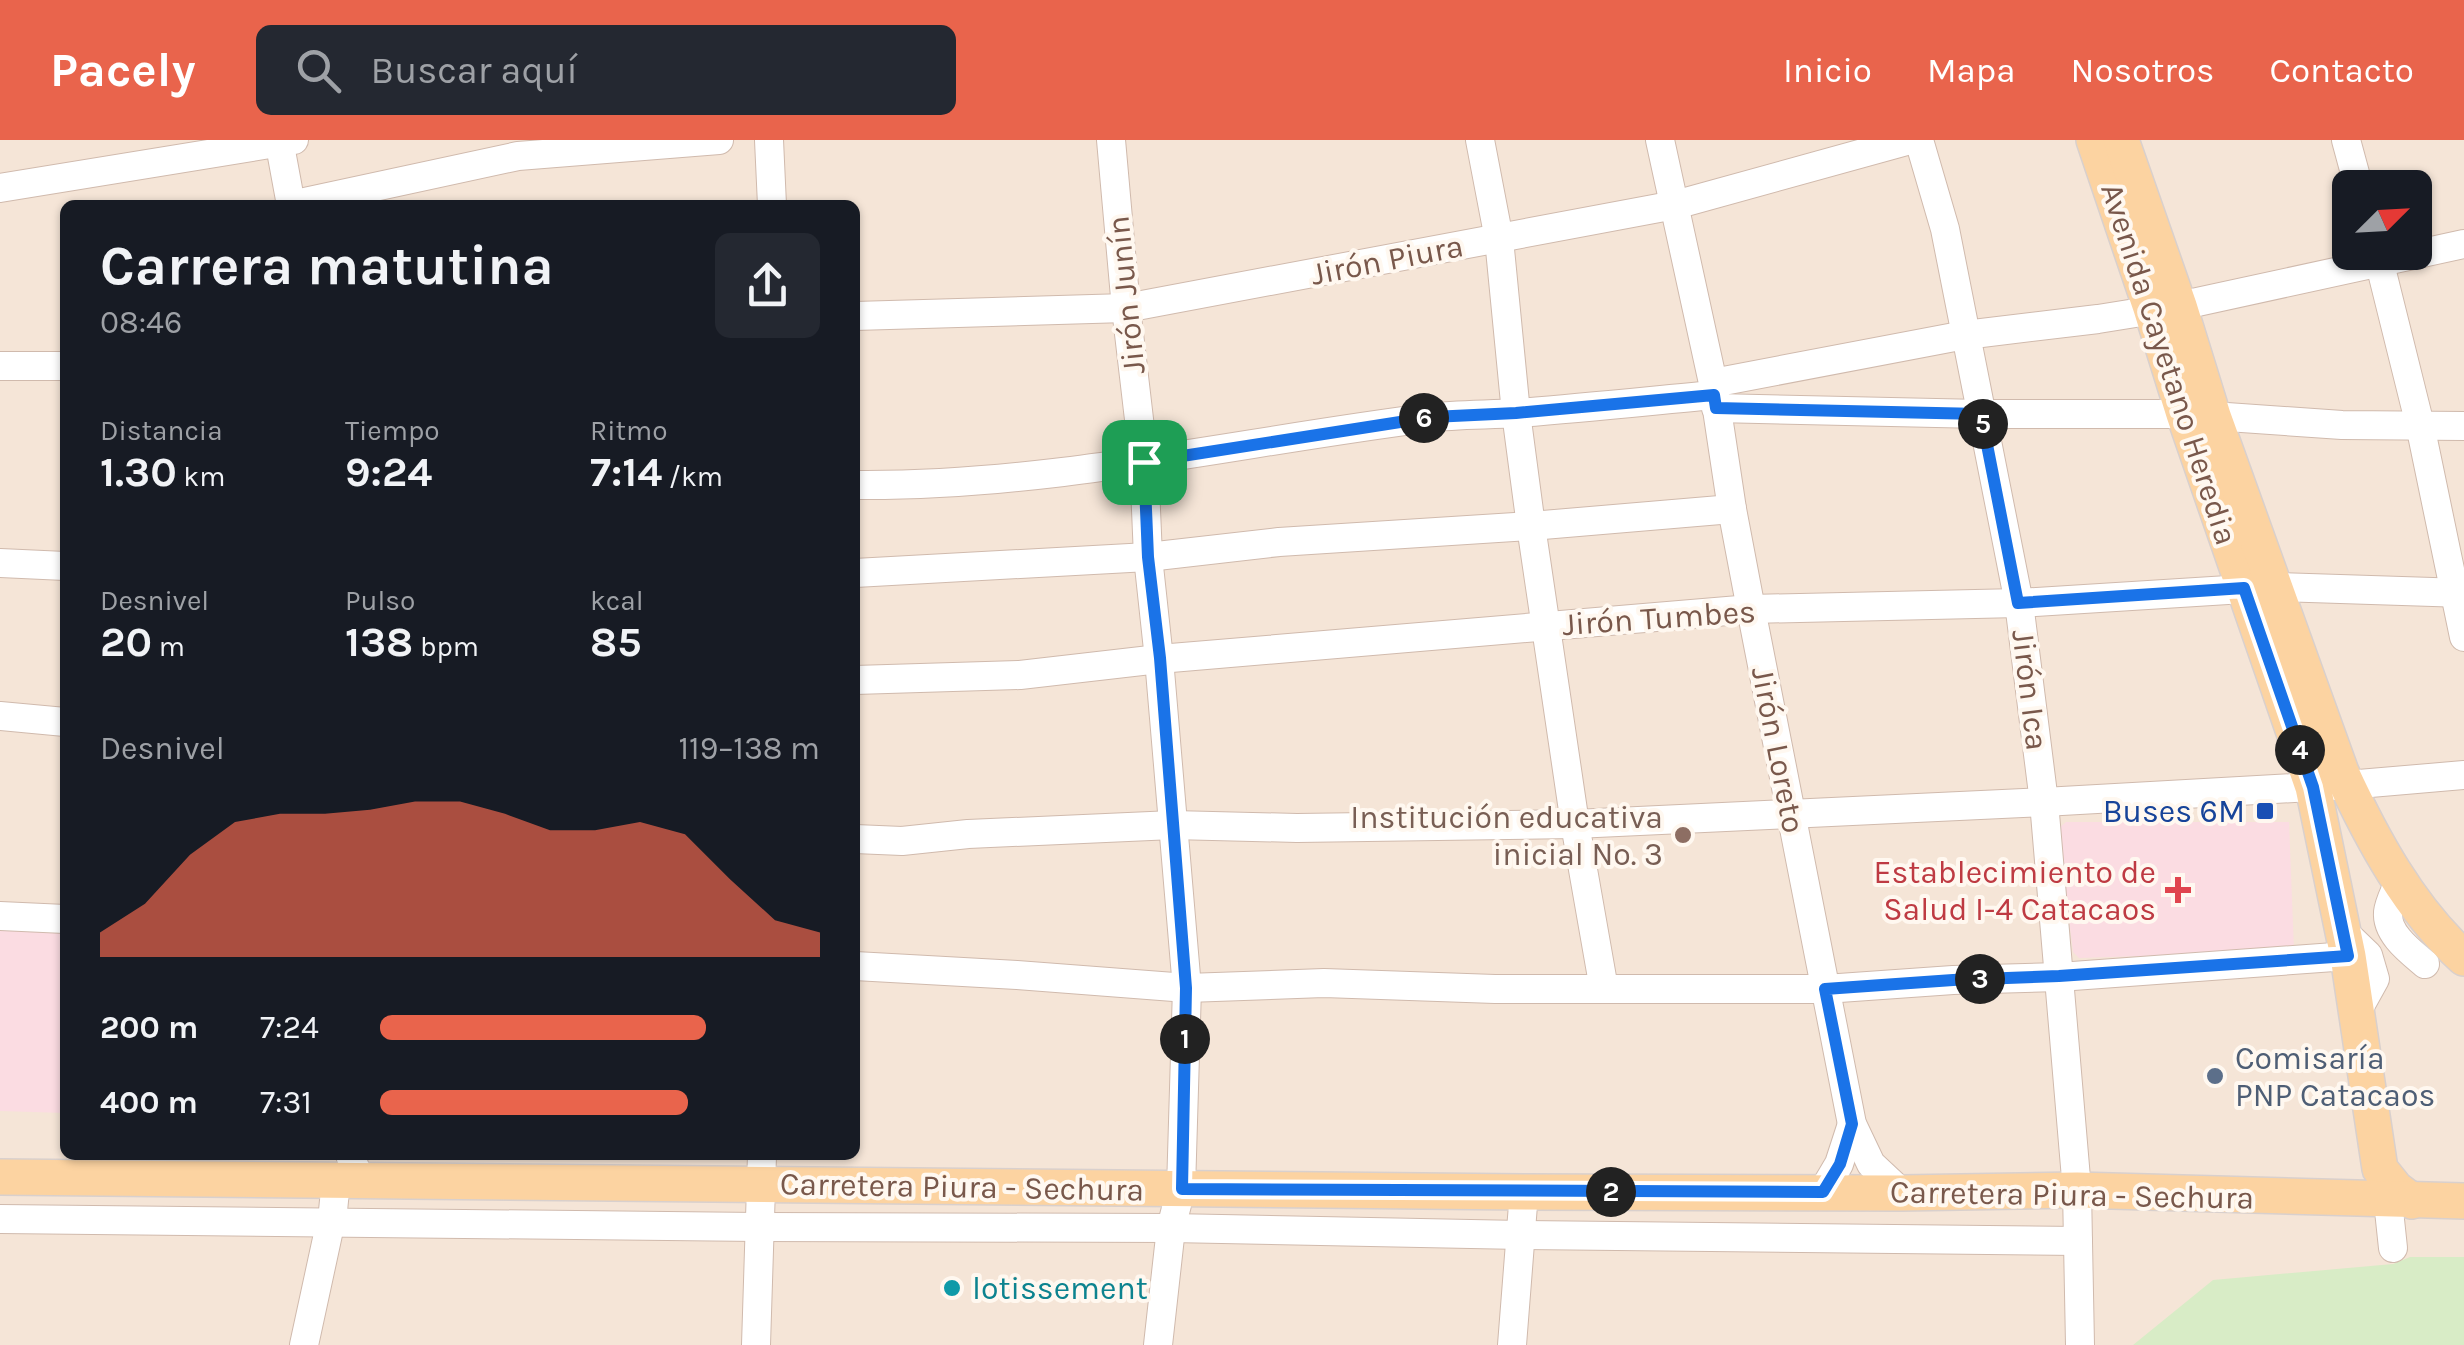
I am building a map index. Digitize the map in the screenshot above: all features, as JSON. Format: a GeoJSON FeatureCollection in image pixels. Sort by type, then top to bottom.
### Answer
{"type":"FeatureCollection","features":[{"type":"Feature","properties":{"kind":"main road","name":"Avenida Cayetano Heredia"},"geometry":{"type":"LineString","coordinates":[[2094,140],[2165,307]]}},
{"type":"Feature","properties":{"kind":"main road","name":"Avenida Cayetano Heredia"},"geometry":{"type":"LineString","coordinates":[[2121,140],[2198,415],[2330,786],[2346,943],[2384,1193]]}},
{"type":"Feature","properties":{"kind":"main road","name":"Avenida Cayetano Heredia"},"geometry":{"type":"LineString","coordinates":[[2330,786],[2361,816],[2399,881],[2463,958]]}},
{"type":"Feature","properties":{"kind":"main road","name":"Carretera Piura - Sechura"},"geometry":{"type":"LineString","coordinates":[[0,1177],[338,1170],[761,1170],[1182,1189],[2384,1193],[2464,1202]]}},
{"type":"Feature","properties":{"kind":"street"},"geometry":{"type":"LineString","coordinates":[[314,200],[518,156],[719,140]]}},
{"type":"Feature","properties":{"kind":"street"},"geometry":{"type":"LineString","coordinates":[[769,140],[772,200]]}},
{"type":"Feature","properties":{"kind":"street","name":"Jirón Junín"},"geometry":{"type":"LineString","coordinates":[[1111,140],[1144,462],[1148,557],[1160,658],[1186,988],[1182,1189],[1171,1228],[1158,1345]]}},
{"type":"Feature","properties":{"kind":"street"},"geometry":{"type":"LineString","coordinates":[[1480,140],[1500,239],[1531,526],[1604,989]]}},
{"type":"Feature","properties":{"kind":"street","name":"Jirón Loreto"},"geometry":{"type":"LineString","coordinates":[[1660,140],[1715,395],[1732,509],[1852,1124],[1871,1164],[1902,1193]]}},
{"type":"Feature","properties":{"kind":"street","name":"Jirón Piura"},"geometry":{"type":"LineString","coordinates":[[860,316],[1126,308],[1675,205],[1910,140]]}},
{"type":"Feature","properties":{"kind":"street","name":"Jirón Ica"},"geometry":{"type":"LineString","coordinates":[[1920,140],[1945,229],[2018,603],[2044,802],[2077,1190],[2080,1345]]}},
{"type":"Feature","properties":{"kind":"street"},"geometry":{"type":"LineString","coordinates":[[2346,140],[2354,170]]}},
{"type":"Feature","properties":{"kind":"street"},"geometry":{"type":"LineString","coordinates":[[0,188],[284,141],[290,200]]}},
{"type":"Feature","properties":{"kind":"street"},"geometry":{"type":"LineString","coordinates":[[2432,249],[2464,244]]}},
{"type":"Feature","properties":{"kind":"street"},"geometry":{"type":"LineString","coordinates":[[860,485],[911,486],[1059,472],[1432,417],[1715,395],[1965,335],[2165,307],[2332,268]]}},
{"type":"Feature","properties":{"kind":"street"},"geometry":{"type":"LineString","coordinates":[[2381,270],[2459,593],[2464,637]]}},
{"type":"Feature","properties":{"kind":"street"},"geometry":{"type":"LineString","coordinates":[[0,366],[60,366]]}},
{"type":"Feature","properties":{"kind":"street"},"geometry":{"type":"LineString","coordinates":[[1715,395],[1981,414],[2198,415],[2342,425],[2464,426]]}},
{"type":"Feature","properties":{"kind":"street"},"geometry":{"type":"LineString","coordinates":[[860,573],[1148,557],[1280,542],[1732,509]]}},
{"type":"Feature","properties":{"kind":"street"},"geometry":{"type":"LineString","coordinates":[[0,563],[60,566]]}},
{"type":"Feature","properties":{"kind":"street","name":"Jirón Tumbes"},"geometry":{"type":"LineString","coordinates":[[860,680],[1020,675],[1160,658],[1751,610],[2018,603],[2260,588],[2459,593]]}},
{"type":"Feature","properties":{"kind":"street"},"geometry":{"type":"LineString","coordinates":[[0,716],[60,722]]}},
{"type":"Feature","properties":{"kind":"street"},"geometry":{"type":"LineString","coordinates":[[860,839],[902,842],[968,834],[1173,826],[1575,824],[2044,802],[2464,776]]}},
{"type":"Feature","properties":{"kind":"street"},"geometry":{"type":"LineString","coordinates":[[2399,881],[2388,912],[2390,926],[2407,950],[2425,964]]}},
{"type":"Feature","properties":{"kind":"street"},"geometry":{"type":"LineString","coordinates":[[0,916],[60,919]]}},
{"type":"Feature","properties":{"kind":"street"},"geometry":{"type":"LineString","coordinates":[[860,966],[1186,988],[1324,983],[1494,989],[1825,989],[2059,976],[2346,943],[2368,955],[2375,979],[2356,1015]]}},
{"type":"Feature","properties":{"kind":"street"},"geometry":{"type":"LineString","coordinates":[[2375,979],[2463,958]]}},
{"type":"Feature","properties":{"kind":"street"},"geometry":{"type":"LineString","coordinates":[[1823,1192],[1840,1164],[1852,1124]]}},
{"type":"Feature","properties":{"kind":"street"},"geometry":{"type":"LineString","coordinates":[[304,1345],[331,1222],[338,1170]]}},
{"type":"Feature","properties":{"kind":"street"},"geometry":{"type":"LineString","coordinates":[[756,1345],[761,1170]]}},
{"type":"Feature","properties":{"kind":"street"},"geometry":{"type":"LineString","coordinates":[[1512,1345],[1524,1192]]}},
{"type":"Feature","properties":{"kind":"street"},"geometry":{"type":"LineString","coordinates":[[2384,1193],[2392,1248]]}},
{"type":"Feature","properties":{"kind":"street"},"geometry":{"type":"LineString","coordinates":[[0,1218],[1171,1228],[2078,1242]]}},
{"type":"Feature","properties":{"kind":"shaded area"},"geometry":{"type":"Polygon","coordinates":[[[0,140],[2464,140],[2464,1345],[0,1345],[0,140]]]}},
{"type":"Feature","properties":{"kind":"shaded area","name":"Establecimiento de Salud I-4 Catacaos"},"geometry":{"type":"Polygon","coordinates":[[[2066,822],[2289,822],[2294,951],[2079,958],[2073,952],[2058,829],[2066,822]]]}},
{"type":"Feature","properties":{"kind":"shaded area"},"geometry":{"type":"Polygon","coordinates":[[[0,927],[60,930],[60,1113],[0,1111],[0,927]]]}},
{"type":"Feature","properties":{"kind":"green space"},"geometry":{"type":"Polygon","coordinates":[[[2410,1257],[2464,1257],[2464,1345],[2133,1345],[2213,1280],[2393,1264],[2410,1257]]]}},
{"type":"Feature","properties":{"kind":"place","name":"Buses 6M"},"geometry":{"type":"Point","coordinates":[2265,811]}},
{"type":"Feature","properties":{"kind":"place","name":"Institución educativa inicial No. 3"},"geometry":{"type":"Point","coordinates":[1683,835]}},
{"type":"Feature","properties":{"kind":"place","name":"Establecimiento de Salud I-4 Catacaos"},"geometry":{"type":"Point","coordinates":[2178,890]}},
{"type":"Feature","properties":{"kind":"place","name":"Comisaría PNP Catacaos"},"geometry":{"type":"Point","coordinates":[2215,1076]}},
{"type":"Feature","properties":{"kind":"place","name":"lotissement"},"geometry":{"type":"Point","coordinates":[952,1288]}},
{"type":"Feature","properties":{"kind":"route"},"geometry":{"type":"LineString","coordinates":[[1714,395],[1716,408],[1981,414],[2018,603],[2244,588],[2313,787],[2348,956],[1825,989],[1852,1124],[1840,1164],[1823,1192],[1182,1189],[1186,988],[1160,658],[1148,557],[1144,462],[1432,417],[1714,395]]}}]}
